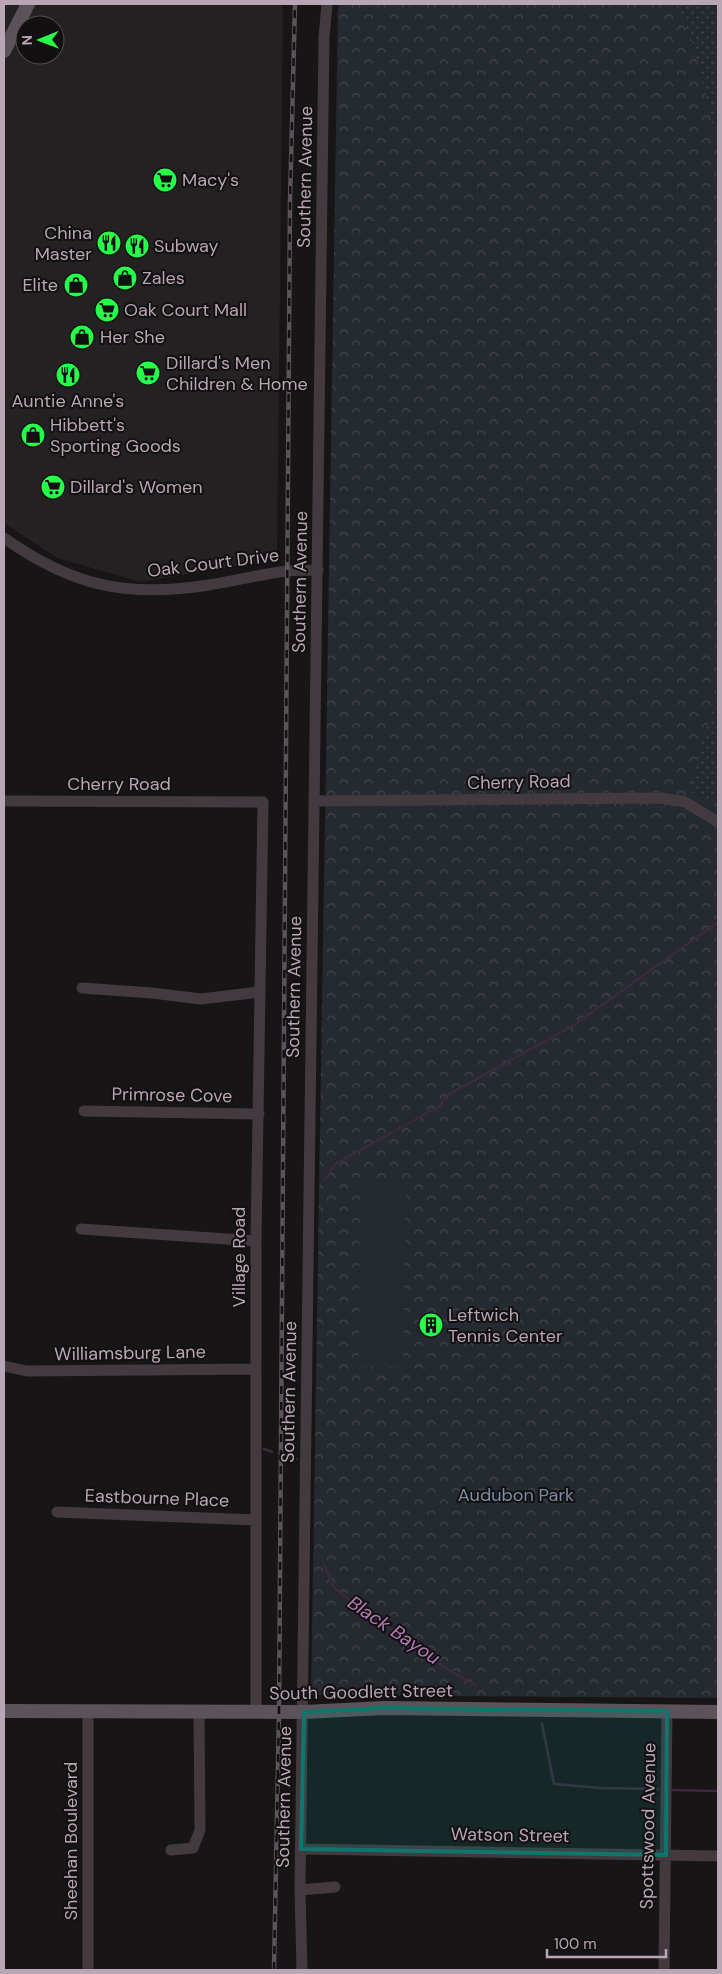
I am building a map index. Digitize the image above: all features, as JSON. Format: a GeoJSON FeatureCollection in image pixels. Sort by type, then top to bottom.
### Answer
{"type":"FeatureCollection","features":[{"type":"Feature","properties":{"kind":"main road"},"geometry":{"type":"LineString","coordinates":[[4,52],[28,4]]}},
{"type":"Feature","properties":{"kind":"main road","name":"South Goodlett Street"},"geometry":{"type":"LineString","coordinates":[[4,1711],[304,1712],[384,1708],[718,1712]]}},
{"type":"Feature","properties":{"kind":"street","name":"Southern Avenue"},"geometry":{"type":"LineString","coordinates":[[302,1970],[300,1890],[304,1712],[324,37],[327,4]]}},
{"type":"Feature","properties":{"kind":"street","name":"Oak Court Drive"},"geometry":{"type":"LineString","coordinates":[[4,538],[31,557],[78,579],[124,589],[155,591],[207,586],[288,571],[318,570]]}},
{"type":"Feature","properties":{"kind":"street","name":"Cherry Road"},"geometry":{"type":"LineString","coordinates":[[314,801],[661,798],[685,802],[718,822]]}},
{"type":"Feature","properties":{"kind":"street","name":"Cherry Road"},"geometry":{"type":"LineString","coordinates":[[4,801],[264,802]]}},
{"type":"Feature","properties":{"kind":"street","name":"Village Road"},"geometry":{"type":"LineString","coordinates":[[256,1712],[256,1241],[259,992],[264,802]]}},
{"type":"Feature","properties":{"kind":"street"},"geometry":{"type":"LineString","coordinates":[[82,988],[152,992],[201,999],[259,992]]}},
{"type":"Feature","properties":{"kind":"street","name":"Primrose Cove"},"geometry":{"type":"LineString","coordinates":[[84,1111],[259,1114]]}},
{"type":"Feature","properties":{"kind":"street"},"geometry":{"type":"LineString","coordinates":[[81,1229],[256,1241]]}},
{"type":"Feature","properties":{"kind":"street","name":"Williamsburg Lane"},"geometry":{"type":"LineString","coordinates":[[4,1366],[27,1371],[256,1369]]}},
{"type":"Feature","properties":{"kind":"street","name":"Eastbourne Place"},"geometry":{"type":"LineString","coordinates":[[57,1512],[256,1520]]}},
{"type":"Feature","properties":{"kind":"street","name":"Sheehan Boulevard"},"geometry":{"type":"LineString","coordinates":[[88,1711],[88,1970]]}},
{"type":"Feature","properties":{"kind":"street","name":"Spottswood Avenue"},"geometry":{"type":"LineString","coordinates":[[664,1970],[667,1711]]}},
{"type":"Feature","properties":{"kind":"street"},"geometry":{"type":"LineString","coordinates":[[171,1850],[193,1848],[200,1830],[199,1712]]}},
{"type":"Feature","properties":{"kind":"street","name":"Watson Street"},"geometry":{"type":"LineString","coordinates":[[301,1849],[718,1856]]}},
{"type":"Feature","properties":{"kind":"street"},"geometry":{"type":"LineString","coordinates":[[300,1890],[335,1886]]}},
{"type":"Feature","properties":{"kind":"highlighted area"},"geometry":{"type":"Polygon","coordinates":[[[384,1708],[667,1711],[666,1855],[301,1849],[304,1712],[384,1708]]]}},
{"type":"Feature","properties":{"kind":"shaded area"},"geometry":{"type":"Polygon","coordinates":[[[4,4],[283,4],[277,559],[141,582],[57,558],[4,523],[4,4]]]}},
{"type":"Feature","properties":{"kind":"green space","name":"Audubon Park"},"geometry":{"type":"Polygon","coordinates":[[[338,4],[718,4],[718,1698],[311,1695],[338,4]]]}},
{"type":"Feature","properties":{"kind":"green space"},"geometry":{"type":"Polygon","coordinates":[[[676,4],[718,4],[718,145],[693,44],[676,4]]]}},
{"type":"Feature","properties":{"kind":"green space"},"geometry":{"type":"Polygon","coordinates":[[[718,621],[718,804],[688,791],[716,696],[718,621]]]}},
{"type":"Feature","properties":{"kind":"green space"},"geometry":{"type":"Polygon","coordinates":[[[360,1183],[406,1183],[403,1367],[359,1367],[360,1183]]]}},
{"type":"Feature","properties":{"kind":"waterway"},"geometry":{"type":"LineString","coordinates":[[325,1180],[335,1164],[440,1106],[446,1096],[574,1025],[718,922]]}},
{"type":"Feature","properties":{"kind":"waterway","name":"Black Bayou"},"geometry":{"type":"LineString","coordinates":[[264,1449],[272,1452]]}},
{"type":"Feature","properties":{"kind":"waterway","name":"Black Bayou"},"geometry":{"type":"LineString","coordinates":[[287,1455],[296,1459]]}},
{"type":"Feature","properties":{"kind":"waterway","name":"Black Bayou"},"geometry":{"type":"LineString","coordinates":[[324,1565],[335,1589],[447,1669],[477,1686]]}},
{"type":"Feature","properties":{"kind":"waterway","name":"Black Bayou"},"geometry":{"type":"LineString","coordinates":[[542,1724],[554,1784],[601,1788],[658,1789]]}},
{"type":"Feature","properties":{"kind":"waterway","name":"Black Bayou"},"geometry":{"type":"LineString","coordinates":[[673,1790],[718,1791]]}},
{"type":"Feature","properties":{"kind":"railway"},"geometry":{"type":"LineString","coordinates":[[274,1970],[279,1712],[290,202],[295,4]]}},
{"type":"Feature","properties":{"kind":"place","name":"Macy's"},"geometry":{"type":"Point","coordinates":[165,180]}},
{"type":"Feature","properties":{"kind":"place","name":"China Master"},"geometry":{"type":"Point","coordinates":[109,243]}},
{"type":"Feature","properties":{"kind":"place","name":"Subway"},"geometry":{"type":"Point","coordinates":[137,246]}},
{"type":"Feature","properties":{"kind":"place","name":"Zales"},"geometry":{"type":"Point","coordinates":[125,278]}},
{"type":"Feature","properties":{"kind":"place","name":"Elite"},"geometry":{"type":"Point","coordinates":[76,285]}},
{"type":"Feature","properties":{"kind":"place","name":"Oak Court Mall"},"geometry":{"type":"Point","coordinates":[107,310]}},
{"type":"Feature","properties":{"kind":"place","name":"Her She"},"geometry":{"type":"Point","coordinates":[82,337]}},
{"type":"Feature","properties":{"kind":"place","name":"Dillard's Men Children & Home"},"geometry":{"type":"Point","coordinates":[148,373]}},
{"type":"Feature","properties":{"kind":"place","name":"Auntie Anne's"},"geometry":{"type":"Point","coordinates":[68,375]}},
{"type":"Feature","properties":{"kind":"place","name":"Hibbett's Sporting Goods"},"geometry":{"type":"Point","coordinates":[33,435]}},
{"type":"Feature","properties":{"kind":"place","name":"Dillard's Women"},"geometry":{"type":"Point","coordinates":[53,487]}},
{"type":"Feature","properties":{"kind":"place","name":"Leftwich Tennis Center"},"geometry":{"type":"Point","coordinates":[431,1325]}}]}
